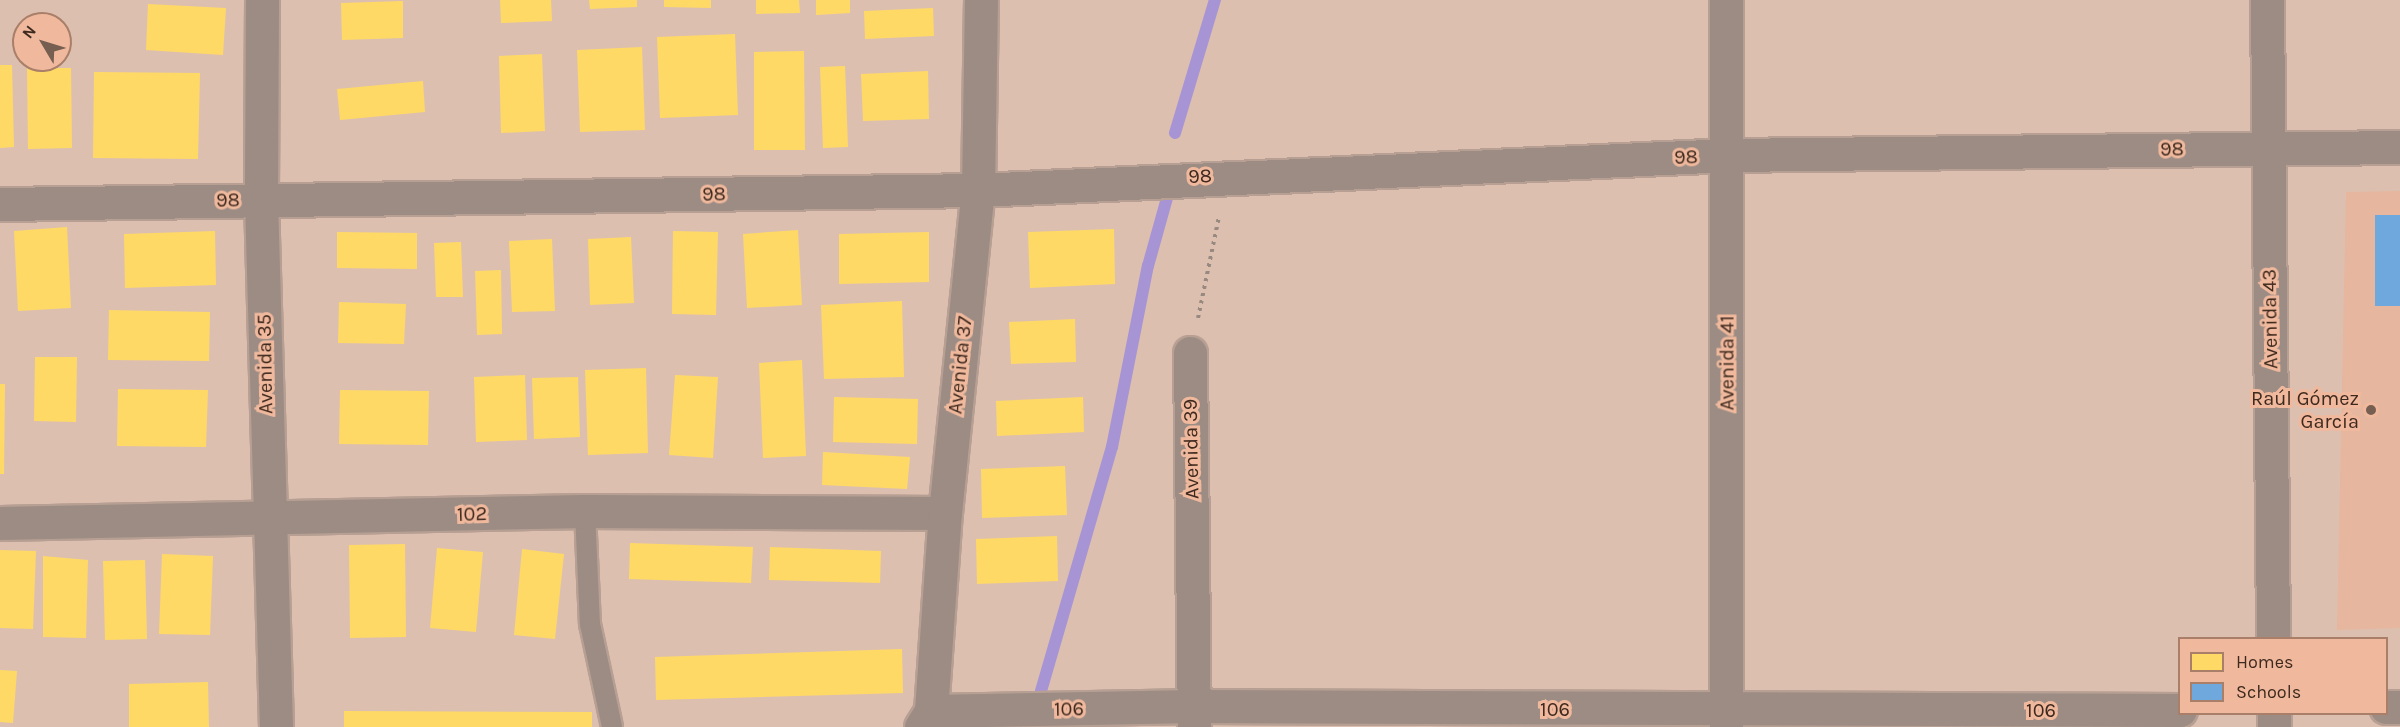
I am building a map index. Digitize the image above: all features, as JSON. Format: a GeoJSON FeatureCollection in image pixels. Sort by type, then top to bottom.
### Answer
{"type":"FeatureCollection","features":[{"type":"Feature","properties":{"kind":"street","name":"Avenida 35"},"geometry":{"type":"LineString","coordinates":[[262,0],[261,200],[268,520],[276,727]]}},
{"type":"Feature","properties":{"kind":"street","name":"Avenida 37"},"geometry":{"type":"LineString","coordinates":[[926,719],[978,190],[981,0]]}},
{"type":"Feature","properties":{"kind":"street","name":"Avenida 41"},"geometry":{"type":"LineString","coordinates":[[1726,0],[1728,155],[1726,719]]}},
{"type":"Feature","properties":{"kind":"street","name":"Avenida 43"},"geometry":{"type":"LineString","coordinates":[[2267,0],[2273,637]]}},
{"type":"Feature","properties":{"kind":"street","name":"98"},"geometry":{"type":"LineString","coordinates":[[0,204],[978,190],[1228,175],[1728,155],[2400,147]]}},
{"type":"Feature","properties":{"kind":"street","name":"Avenida 39"},"geometry":{"type":"LineString","coordinates":[[1190,353],[1194,717]]}},
{"type":"Feature","properties":{"kind":"street","name":"102"},"geometry":{"type":"LineString","coordinates":[[0,523],[268,520],[585,511],[945,513]]}},
{"type":"Feature","properties":{"kind":"street","name":"106"},"geometry":{"type":"LineString","coordinates":[[926,719],[1194,717],[1726,719],[2178,710]]}},
{"type":"Feature","properties":{"kind":"lane"},"geometry":{"type":"LineString","coordinates":[[585,511],[590,624],[612,727]]}},
{"type":"Feature","properties":{"kind":"path"},"geometry":{"type":"LineString","coordinates":[[1190,353],[1228,175]]}},
{"type":"Feature","properties":{"kind":"shaded area","name":"Raúl Gómez García"},"geometry":{"type":"Polygon","coordinates":[[[2400,191],[2400,628],[2337,630],[2346,192],[2400,191]]]}},
{"type":"Feature","properties":{"kind":"building: Homes"},"geometry":{"type":"Polygon","coordinates":[[[500,0],[551,0],[552,21],[501,23],[500,0]]]}},
{"type":"Feature","properties":{"kind":"building: Homes"},"geometry":{"type":"Polygon","coordinates":[[[589,0],[637,0],[637,7],[590,9],[589,0]]]}},
{"type":"Feature","properties":{"kind":"building: Homes"},"geometry":{"type":"Polygon","coordinates":[[[664,0],[711,0],[711,8],[664,7],[664,0]]]}},
{"type":"Feature","properties":{"kind":"building: Homes"},"geometry":{"type":"Polygon","coordinates":[[[756,0],[799,0],[800,13],[756,14],[756,0]]]}},
{"type":"Feature","properties":{"kind":"building: Homes"},"geometry":{"type":"Polygon","coordinates":[[[816,0],[850,0],[850,13],[816,15],[816,0]]]}},
{"type":"Feature","properties":{"kind":"building: Homes"},"geometry":{"type":"Polygon","coordinates":[[[403,1],[403,38],[342,40],[341,3],[403,1]]]}},
{"type":"Feature","properties":{"kind":"building: Homes"},"geometry":{"type":"Polygon","coordinates":[[[148,4],[226,8],[223,55],[146,50],[148,4]]]}},
{"type":"Feature","properties":{"kind":"building: Homes"},"geometry":{"type":"Polygon","coordinates":[[[933,8],[934,36],[865,39],[864,11],[933,8]]]}},
{"type":"Feature","properties":{"kind":"building: Homes"},"geometry":{"type":"Polygon","coordinates":[[[735,34],[738,115],[660,118],[657,37],[735,34]]]}},
{"type":"Feature","properties":{"kind":"building: Homes"},"geometry":{"type":"Polygon","coordinates":[[[642,47],[645,130],[580,132],[577,50],[642,47]]]}},
{"type":"Feature","properties":{"kind":"building: Homes"},"geometry":{"type":"Polygon","coordinates":[[[804,51],[805,150],[754,150],[754,52],[804,51]]]}},
{"type":"Feature","properties":{"kind":"building: Homes"},"geometry":{"type":"Polygon","coordinates":[[[542,54],[545,131],[501,133],[499,56],[542,54]]]}},
{"type":"Feature","properties":{"kind":"building: Homes"},"geometry":{"type":"Polygon","coordinates":[[[0,65],[12,65],[14,147],[0,148],[0,65]]]}},
{"type":"Feature","properties":{"kind":"building: Homes"},"geometry":{"type":"Polygon","coordinates":[[[845,66],[848,147],[823,148],[820,67],[845,66]]]}},
{"type":"Feature","properties":{"kind":"building: Homes"},"geometry":{"type":"Polygon","coordinates":[[[928,71],[929,119],[863,121],[861,74],[928,71]]]}},
{"type":"Feature","properties":{"kind":"building: Homes"},"geometry":{"type":"Polygon","coordinates":[[[27,72],[71,72],[72,148],[28,149],[27,72]]]}},
{"type":"Feature","properties":{"kind":"building: Homes"},"geometry":{"type":"Polygon","coordinates":[[[94,72],[200,73],[198,159],[93,158],[94,72]]]}},
{"type":"Feature","properties":{"kind":"building: Homes"},"geometry":{"type":"Polygon","coordinates":[[[423,81],[425,112],[340,120],[337,89],[423,81]]]}},
{"type":"Feature","properties":{"kind":"building: Homes"},"geometry":{"type":"Polygon","coordinates":[[[67,227],[71,308],[18,311],[14,231],[67,227]]]}},
{"type":"Feature","properties":{"kind":"building: Homes"},"geometry":{"type":"Polygon","coordinates":[[[1114,229],[1115,284],[1030,288],[1028,232],[1114,229]]]}},
{"type":"Feature","properties":{"kind":"building: Homes"},"geometry":{"type":"Polygon","coordinates":[[[798,230],[802,305],[747,308],[743,234],[798,230]]]}},
{"type":"Feature","properties":{"kind":"building: Homes"},"geometry":{"type":"Polygon","coordinates":[[[215,231],[216,285],[125,288],[124,234],[215,231]]]}},
{"type":"Feature","properties":{"kind":"building: Homes"},"geometry":{"type":"Polygon","coordinates":[[[673,231],[718,232],[716,315],[672,314],[673,231]]]}},
{"type":"Feature","properties":{"kind":"building: Homes"},"geometry":{"type":"Polygon","coordinates":[[[337,232],[417,233],[417,269],[337,268],[337,232]]]}},
{"type":"Feature","properties":{"kind":"building: Homes"},"geometry":{"type":"Polygon","coordinates":[[[929,232],[929,282],[839,284],[839,234],[929,232]]]}},
{"type":"Feature","properties":{"kind":"building: Homes"},"geometry":{"type":"Polygon","coordinates":[[[631,237],[634,303],[590,305],[588,239],[631,237]]]}},
{"type":"Feature","properties":{"kind":"building: Homes"},"geometry":{"type":"Polygon","coordinates":[[[552,239],[555,311],[512,312],[509,241],[552,239]]]}},
{"type":"Feature","properties":{"kind":"building: Homes"},"geometry":{"type":"Polygon","coordinates":[[[461,242],[463,297],[436,297],[434,243],[461,242]]]}},
{"type":"Feature","properties":{"kind":"building: Homes"},"geometry":{"type":"Polygon","coordinates":[[[501,270],[502,334],[477,335],[475,271],[501,270]]]}},
{"type":"Feature","properties":{"kind":"building: Homes"},"geometry":{"type":"Polygon","coordinates":[[[902,301],[904,377],[824,379],[821,305],[902,301]]]}},
{"type":"Feature","properties":{"kind":"building: Homes"},"geometry":{"type":"Polygon","coordinates":[[[339,302],[406,304],[404,344],[338,343],[339,302]]]}},
{"type":"Feature","properties":{"kind":"building: Homes"},"geometry":{"type":"Polygon","coordinates":[[[109,310],[210,312],[209,361],[108,360],[109,310]]]}},
{"type":"Feature","properties":{"kind":"building: Homes"},"geometry":{"type":"Polygon","coordinates":[[[1075,319],[1076,362],[1011,364],[1009,322],[1075,319]]]}},
{"type":"Feature","properties":{"kind":"building: Homes"},"geometry":{"type":"Polygon","coordinates":[[[35,357],[77,357],[76,422],[34,421],[35,357]]]}},
{"type":"Feature","properties":{"kind":"building: Homes"},"geometry":{"type":"Polygon","coordinates":[[[802,360],[806,456],[763,458],[759,363],[802,360]]]}},
{"type":"Feature","properties":{"kind":"building: Homes"},"geometry":{"type":"Polygon","coordinates":[[[646,368],[648,453],[588,455],[585,370],[646,368]]]}},
{"type":"Feature","properties":{"kind":"building: Homes"},"geometry":{"type":"Polygon","coordinates":[[[525,375],[527,440],[476,442],[474,377],[525,375]]]}},
{"type":"Feature","properties":{"kind":"building: Homes"},"geometry":{"type":"Polygon","coordinates":[[[675,375],[718,377],[713,458],[669,455],[675,375]]]}},
{"type":"Feature","properties":{"kind":"building: Homes"},"geometry":{"type":"Polygon","coordinates":[[[578,377],[580,437],[534,439],[532,378],[578,377]]]}},
{"type":"Feature","properties":{"kind":"building: Homes"},"geometry":{"type":"Polygon","coordinates":[[[0,384],[5,384],[4,474],[0,474],[0,384]]]}},
{"type":"Feature","properties":{"kind":"building: Homes"},"geometry":{"type":"Polygon","coordinates":[[[118,389],[208,390],[206,447],[117,446],[118,389]]]}},
{"type":"Feature","properties":{"kind":"building: Homes"},"geometry":{"type":"Polygon","coordinates":[[[340,390],[429,391],[428,445],[339,444],[340,390]]]}},
{"type":"Feature","properties":{"kind":"building: Homes"},"geometry":{"type":"Polygon","coordinates":[[[834,397],[918,399],[917,444],[833,442],[834,397]]]}},
{"type":"Feature","properties":{"kind":"building: Homes"},"geometry":{"type":"Polygon","coordinates":[[[1083,397],[1084,432],[997,436],[996,401],[1083,397]]]}},
{"type":"Feature","properties":{"kind":"building: Homes"},"geometry":{"type":"Polygon","coordinates":[[[823,452],[910,457],[907,489],[822,485],[823,452]]]}},
{"type":"Feature","properties":{"kind":"building: Homes"},"geometry":{"type":"Polygon","coordinates":[[[1065,466],[1067,515],[982,518],[981,469],[1065,466]]]}},
{"type":"Feature","properties":{"kind":"building: Homes"},"geometry":{"type":"Polygon","coordinates":[[[1057,536],[1058,581],[977,584],[976,539],[1057,536]]]}},
{"type":"Feature","properties":{"kind":"building: Homes"},"geometry":{"type":"Polygon","coordinates":[[[630,543],[753,547],[751,583],[629,579],[630,543]]]}},
{"type":"Feature","properties":{"kind":"building: Homes"},"geometry":{"type":"Polygon","coordinates":[[[405,544],[406,637],[350,638],[349,545],[405,544]]]}},
{"type":"Feature","properties":{"kind":"building: Homes"},"geometry":{"type":"Polygon","coordinates":[[[770,547],[881,551],[880,583],[769,580],[770,547]]]}},
{"type":"Feature","properties":{"kind":"building: Homes"},"geometry":{"type":"Polygon","coordinates":[[[437,548],[483,552],[476,632],[430,628],[437,548]]]}},
{"type":"Feature","properties":{"kind":"building: Homes"},"geometry":{"type":"Polygon","coordinates":[[[522,549],[564,554],[555,639],[514,635],[522,549]]]}},
{"type":"Feature","properties":{"kind":"building: Homes"},"geometry":{"type":"Polygon","coordinates":[[[0,550],[36,551],[33,629],[0,628],[0,550]]]}},
{"type":"Feature","properties":{"kind":"building: Homes"},"geometry":{"type":"Polygon","coordinates":[[[162,554],[213,556],[210,635],[159,634],[162,554]]]}},
{"type":"Feature","properties":{"kind":"building: Homes"},"geometry":{"type":"Polygon","coordinates":[[[43,556],[88,560],[86,638],[43,637],[43,556]]]}},
{"type":"Feature","properties":{"kind":"building: Homes"},"geometry":{"type":"Polygon","coordinates":[[[145,560],[147,639],[105,640],[103,561],[145,560]]]}},
{"type":"Feature","properties":{"kind":"building: Homes"},"geometry":{"type":"Polygon","coordinates":[[[902,649],[903,693],[656,700],[655,657],[902,649]]]}},
{"type":"Feature","properties":{"kind":"building: Homes"},"geometry":{"type":"Polygon","coordinates":[[[0,670],[17,671],[13,723],[0,722],[0,670]]]}},
{"type":"Feature","properties":{"kind":"building: Homes"},"geometry":{"type":"Polygon","coordinates":[[[208,682],[209,727],[129,727],[129,684],[208,682]]]}},
{"type":"Feature","properties":{"kind":"building: Homes"},"geometry":{"type":"Polygon","coordinates":[[[344,711],[592,712],[592,727],[344,727],[344,711]]]}},
{"type":"Feature","properties":{"kind":"building: Schools"},"geometry":{"type":"Polygon","coordinates":[[[2375,215],[2400,215],[2400,306],[2375,306],[2375,215]]]}},
{"type":"Feature","properties":{"kind":"waterway"},"geometry":{"type":"LineString","coordinates":[[1175,133],[1215,0]]}},
{"type":"Feature","properties":{"kind":"waterway"},"geometry":{"type":"LineString","coordinates":[[1041,691],[1112,447],[1148,266],[1167,198]]}},
{"type":"Feature","properties":{"kind":"place","name":"Raúl Gómez García"},"geometry":{"type":"Point","coordinates":[2371,410]}}]}
